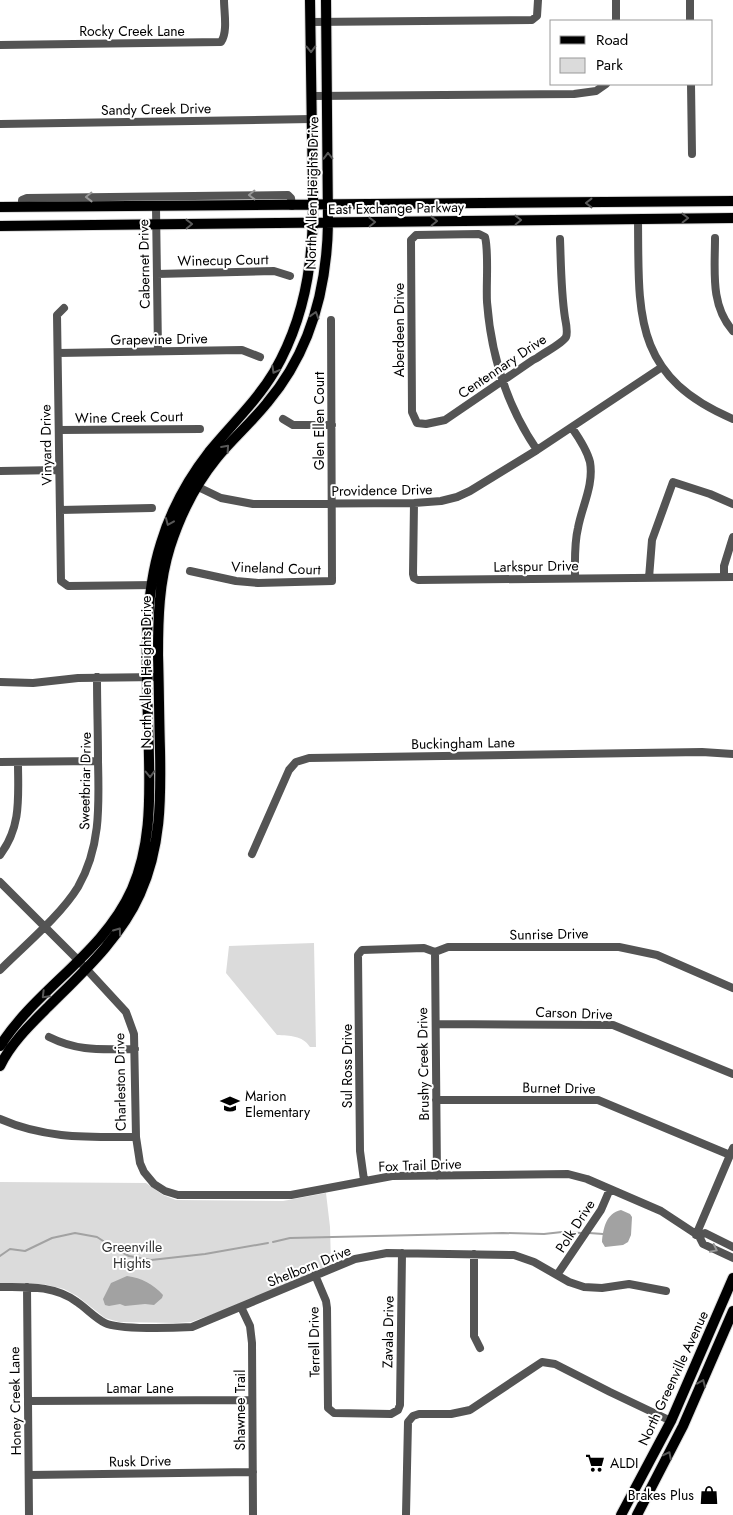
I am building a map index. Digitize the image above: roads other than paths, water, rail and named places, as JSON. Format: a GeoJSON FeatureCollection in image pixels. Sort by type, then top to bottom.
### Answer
{"type":"FeatureCollection","features":[{"type":"Feature","properties":{"kind":"main road","name":"North Allen Heights Drive"},"geometry":{"type":"LineString","coordinates":[[0,1066],[26,1029],[83,964],[119,914],[131,891],[146,848],[150,802],[153,677],[148,619],[156,585],[193,484],[209,453],[259,395],[274,372],[289,344],[308,285],[312,254],[314,205],[310,0]]}},
{"type":"Feature","properties":{"kind":"main road","name":"North Allen Heights Drive"},"geometry":{"type":"LineString","coordinates":[[193,484],[269,402],[286,378],[302,349],[322,288],[327,255],[328,222],[326,0]]}},
{"type":"Feature","properties":{"kind":"main road","name":"East Exchange Parkway"},"geometry":{"type":"LineString","coordinates":[[0,207],[733,201]]}},
{"type":"Feature","properties":{"kind":"main road"},"geometry":{"type":"LineString","coordinates":[[638,202],[638,219]]}},
{"type":"Feature","properties":{"kind":"main road"},"geometry":{"type":"LineString","coordinates":[[452,204],[452,221]]}},
{"type":"Feature","properties":{"kind":"main road"},"geometry":{"type":"LineString","coordinates":[[483,204],[483,221]]}},
{"type":"Feature","properties":{"kind":"main road","name":"East Exchange Parkway"},"geometry":{"type":"LineString","coordinates":[[0,226],[733,218]]}},
{"type":"Feature","properties":{"kind":"main road","name":"North Allen Heights Drive"},"geometry":{"type":"LineString","coordinates":[[0,1046],[18,1022],[83,964]]}},
{"type":"Feature","properties":{"kind":"main road","name":"North Greenville Avenue"},"geometry":{"type":"LineString","coordinates":[[621,1515],[671,1420],[733,1278]]}},
{"type":"Feature","properties":{"kind":"main road","name":"North Greenville Avenue"},"geometry":{"type":"LineString","coordinates":[[637,1515],[683,1426],[733,1311]]}},
{"type":"Feature","properties":{"kind":"main road"},"geometry":{"type":"LineString","coordinates":[[671,1420],[683,1426]]}},
{"type":"Feature","properties":{"kind":"street","name":"Rocky Creek Lane"},"geometry":{"type":"LineString","coordinates":[[0,45],[221,42],[225,28],[224,0]]}},
{"type":"Feature","properties":{"kind":"street"},"geometry":{"type":"LineString","coordinates":[[310,22],[532,20],[538,16],[538,0]]}},
{"type":"Feature","properties":{"kind":"street"},"geometry":{"type":"LineString","coordinates":[[616,0],[616,20]]}},
{"type":"Feature","properties":{"kind":"street"},"geometry":{"type":"LineString","coordinates":[[690,0],[690,20]]}},
{"type":"Feature","properties":{"kind":"street"},"geometry":{"type":"LineString","coordinates":[[312,96],[574,94],[596,91],[605,85]]}},
{"type":"Feature","properties":{"kind":"street"},"geometry":{"type":"LineString","coordinates":[[691,85],[692,154]]}},
{"type":"Feature","properties":{"kind":"street","name":"Sandy Creek Drive"},"geometry":{"type":"LineString","coordinates":[[0,124],[312,119]]}},
{"type":"Feature","properties":{"kind":"street","name":"East Exchange Parkway"},"geometry":{"type":"LineString","coordinates":[[22,207],[22,200],[27,198],[288,194],[291,198],[292,206]]}},
{"type":"Feature","properties":{"kind":"street","name":"Cabernet Drive"},"geometry":{"type":"LineString","coordinates":[[156,206],[158,352]]}},
{"type":"Feature","properties":{"kind":"street"},"geometry":{"type":"LineString","coordinates":[[638,219],[639,287],[642,316],[649,342],[662,367],[683,391],[709,409],[733,420]]}},
{"type":"Feature","properties":{"kind":"street","name":"Aberdeen Drive"},"geometry":{"type":"LineString","coordinates":[[417,423],[412,412],[411,242],[413,237],[483,235],[486,241],[487,301],[491,342],[502,381]]}},
{"type":"Feature","properties":{"kind":"street"},"geometry":{"type":"LineString","coordinates":[[715,238],[715,297],[726,322],[733,331]]}},
{"type":"Feature","properties":{"kind":"street","name":"Centennary Drive"},"geometry":{"type":"LineString","coordinates":[[417,423],[426,424],[445,420],[565,339],[567,335],[562,289],[560,239]]}},
{"type":"Feature","properties":{"kind":"street","name":"Winecup Court"},"geometry":{"type":"LineString","coordinates":[[157,274],[274,272],[290,276]]}},
{"type":"Feature","properties":{"kind":"street","name":"Vinyard Drive"},"geometry":{"type":"LineString","coordinates":[[64,308],[57,315],[60,579],[63,584],[68,586],[156,585]]}},
{"type":"Feature","properties":{"kind":"street","name":"Glen Ellen Court"},"geometry":{"type":"LineString","coordinates":[[332,320],[332,582]]}},
{"type":"Feature","properties":{"kind":"street","name":"Grapevine Drive"},"geometry":{"type":"LineString","coordinates":[[58,353],[242,350],[260,358]]}},
{"type":"Feature","properties":{"kind":"street","name":"Providence Drive"},"geometry":{"type":"LineString","coordinates":[[193,484],[221,498],[266,504],[414,503],[441,501],[470,491],[572,428],[662,367]]}},
{"type":"Feature","properties":{"kind":"street"},"geometry":{"type":"LineString","coordinates":[[502,381],[516,416],[537,450]]}},
{"type":"Feature","properties":{"kind":"street"},"geometry":{"type":"LineString","coordinates":[[283,419],[293,425],[332,425]]}},
{"type":"Feature","properties":{"kind":"street"},"geometry":{"type":"LineString","coordinates":[[572,428],[588,458],[590,469],[590,485],[578,526],[575,544],[575,578]]}},
{"type":"Feature","properties":{"kind":"street","name":"Wine Creek Court"},"geometry":{"type":"LineString","coordinates":[[59,430],[200,429]]}},
{"type":"Feature","properties":{"kind":"street"},"geometry":{"type":"LineString","coordinates":[[0,471],[59,470]]}},
{"type":"Feature","properties":{"kind":"street"},"geometry":{"type":"LineString","coordinates":[[649,578],[652,540],[673,482],[733,504]]}},
{"type":"Feature","properties":{"kind":"street","name":"Larkspur Drive"},"geometry":{"type":"LineString","coordinates":[[414,503],[413,574],[416,579],[733,577]]}},
{"type":"Feature","properties":{"kind":"street"},"geometry":{"type":"LineString","coordinates":[[60,510],[152,508]]}},
{"type":"Feature","properties":{"kind":"street"},"geometry":{"type":"LineString","coordinates":[[724,577],[724,566],[733,537]]}},
{"type":"Feature","properties":{"kind":"street","name":"Vineland Court"},"geometry":{"type":"LineString","coordinates":[[190,571],[236,581],[332,582]]}},
{"type":"Feature","properties":{"kind":"street"},"geometry":{"type":"LineString","coordinates":[[0,682],[33,683],[97,678],[153,677]]}},
{"type":"Feature","properties":{"kind":"street","name":"Sweetbriar Drive"},"geometry":{"type":"LineString","coordinates":[[0,970],[66,904],[78,887],[94,849],[99,814],[97,678]]}},
{"type":"Feature","properties":{"kind":"street","name":"Buckingham Lane"},"geometry":{"type":"LineString","coordinates":[[252,854],[289,770],[296,762],[309,758],[697,752],[733,754]]}},
{"type":"Feature","properties":{"kind":"street"},"geometry":{"type":"LineString","coordinates":[[0,762],[98,761]]}},
{"type":"Feature","properties":{"kind":"street"},"geometry":{"type":"LineString","coordinates":[[0,855],[12,836],[17,819],[18,762]]}},
{"type":"Feature","properties":{"kind":"street","name":"Charleston Drive"},"geometry":{"type":"LineString","coordinates":[[0,882],[83,964],[126,1012],[134,1034],[136,1137],[71,1137],[50,1135],[13,1125],[0,1119]]}},
{"type":"Feature","properties":{"kind":"street","name":"Sunrise Drive"},"geometry":{"type":"LineString","coordinates":[[360,951],[366,949],[424,948],[435,952],[448,948],[618,947],[657,955],[732,984]]}},
{"type":"Feature","properties":{"kind":"street","name":"Sul Ross Drive"},"geometry":{"type":"LineString","coordinates":[[360,951],[358,955],[360,1151],[364,1180]]}},
{"type":"Feature","properties":{"kind":"street","name":"Brushy Creek Drive"},"geometry":{"type":"LineString","coordinates":[[435,952],[437,1176]]}},
{"type":"Feature","properties":{"kind":"street","name":"Carson Drive"},"geometry":{"type":"LineString","coordinates":[[436,1024],[613,1025],[733,1074]]}},
{"type":"Feature","properties":{"kind":"street"},"geometry":{"type":"LineString","coordinates":[[49,1037],[65,1045],[81,1048],[135,1049]]}},
{"type":"Feature","properties":{"kind":"street","name":"Burnet Drive"},"geometry":{"type":"LineString","coordinates":[[436,1100],[598,1100],[732,1151]]}},
{"type":"Feature","properties":{"kind":"street","name":"Fox Trail Drive"},"geometry":{"type":"LineString","coordinates":[[136,1137],[140,1163],[148,1179],[165,1191],[178,1195],[285,1196],[392,1176],[568,1174],[610,1188],[661,1211],[697,1236],[704,1244],[733,1258]]}},
{"type":"Feature","properties":{"kind":"street"},"geometry":{"type":"LineString","coordinates":[[697,1236],[732,1151]]}},
{"type":"Feature","properties":{"kind":"street","name":"Polk Drive"},"geometry":{"type":"LineString","coordinates":[[557,1275],[601,1210],[610,1188]]}},
{"type":"Feature","properties":{"kind":"street","name":"Fox Trail Drive"},"geometry":{"type":"LineString","coordinates":[[697,1236],[705,1234],[733,1247]]}},
{"type":"Feature","properties":{"kind":"street","name":"Shelborn Drive"},"geometry":{"type":"LineString","coordinates":[[0,1287],[27,1287],[64,1294],[105,1323],[120,1327],[192,1327],[359,1258],[387,1253],[514,1255],[534,1262],[576,1285],[592,1288],[630,1284],[666,1290]]}},
{"type":"Feature","properties":{"kind":"street","name":"Zavala Drive"},"geometry":{"type":"LineString","coordinates":[[329,1411],[334,1413],[391,1414],[398,1410],[400,1405],[402,1253]]}},
{"type":"Feature","properties":{"kind":"street"},"geometry":{"type":"LineString","coordinates":[[474,1254],[474,1336],[480,1348]]}},
{"type":"Feature","properties":{"kind":"street","name":"Terrell Drive"},"geometry":{"type":"LineString","coordinates":[[315,1275],[327,1308],[327,1406],[329,1411]]}},
{"type":"Feature","properties":{"kind":"street","name":"Honey Creek Lane"},"geometry":{"type":"LineString","coordinates":[[27,1287],[29,1515]]}},
{"type":"Feature","properties":{"kind":"street","name":"Shawnee Trail"},"geometry":{"type":"LineString","coordinates":[[241,1307],[250,1326],[251,1335],[253,1515]]}},
{"type":"Feature","properties":{"kind":"street"},"geometry":{"type":"LineString","coordinates":[[406,1514],[408,1422],[413,1416],[419,1414],[451,1414],[470,1410],[542,1362],[555,1364],[671,1420]]}},
{"type":"Feature","properties":{"kind":"street","name":"Lamar Lane"},"geometry":{"type":"LineString","coordinates":[[28,1401],[252,1400]]}},
{"type":"Feature","properties":{"kind":"street","name":"Rusk Drive"},"geometry":{"type":"LineString","coordinates":[[28,1475],[253,1472]]}},
{"type":"Feature","properties":{"kind":"waterway"},"geometry":{"type":"LineString","coordinates":[[0,1256],[10,1249],[25,1251],[52,1238],[75,1233],[97,1237],[129,1256],[151,1260],[205,1254],[268,1243]]}},
{"type":"Feature","properties":{"kind":"waterway"},"geometry":{"type":"LineString","coordinates":[[273,1242],[290,1238],[582,1233]]}},
{"type":"Feature","properties":{"kind":"waterway"},"geometry":{"type":"LineString","coordinates":[[589,1233],[603,1234]]}},
{"type":"Feature","properties":{"kind":"place","name":"Marion Elementary"},"geometry":{"type":"Point","coordinates":[230,1104]}},
{"type":"Feature","properties":{"kind":"place","name":"ALDI"},"geometry":{"type":"Point","coordinates":[595,1463]}},
{"type":"Feature","properties":{"kind":"place","name":"Brakes Plus"},"geometry":{"type":"Point","coordinates":[709,1495]}},
{"type":"Feature","properties":{"kind":"park label","name":"Greenville Hights"},"geometry":{"type":"Point","coordinates":[132,1256]}}]}
